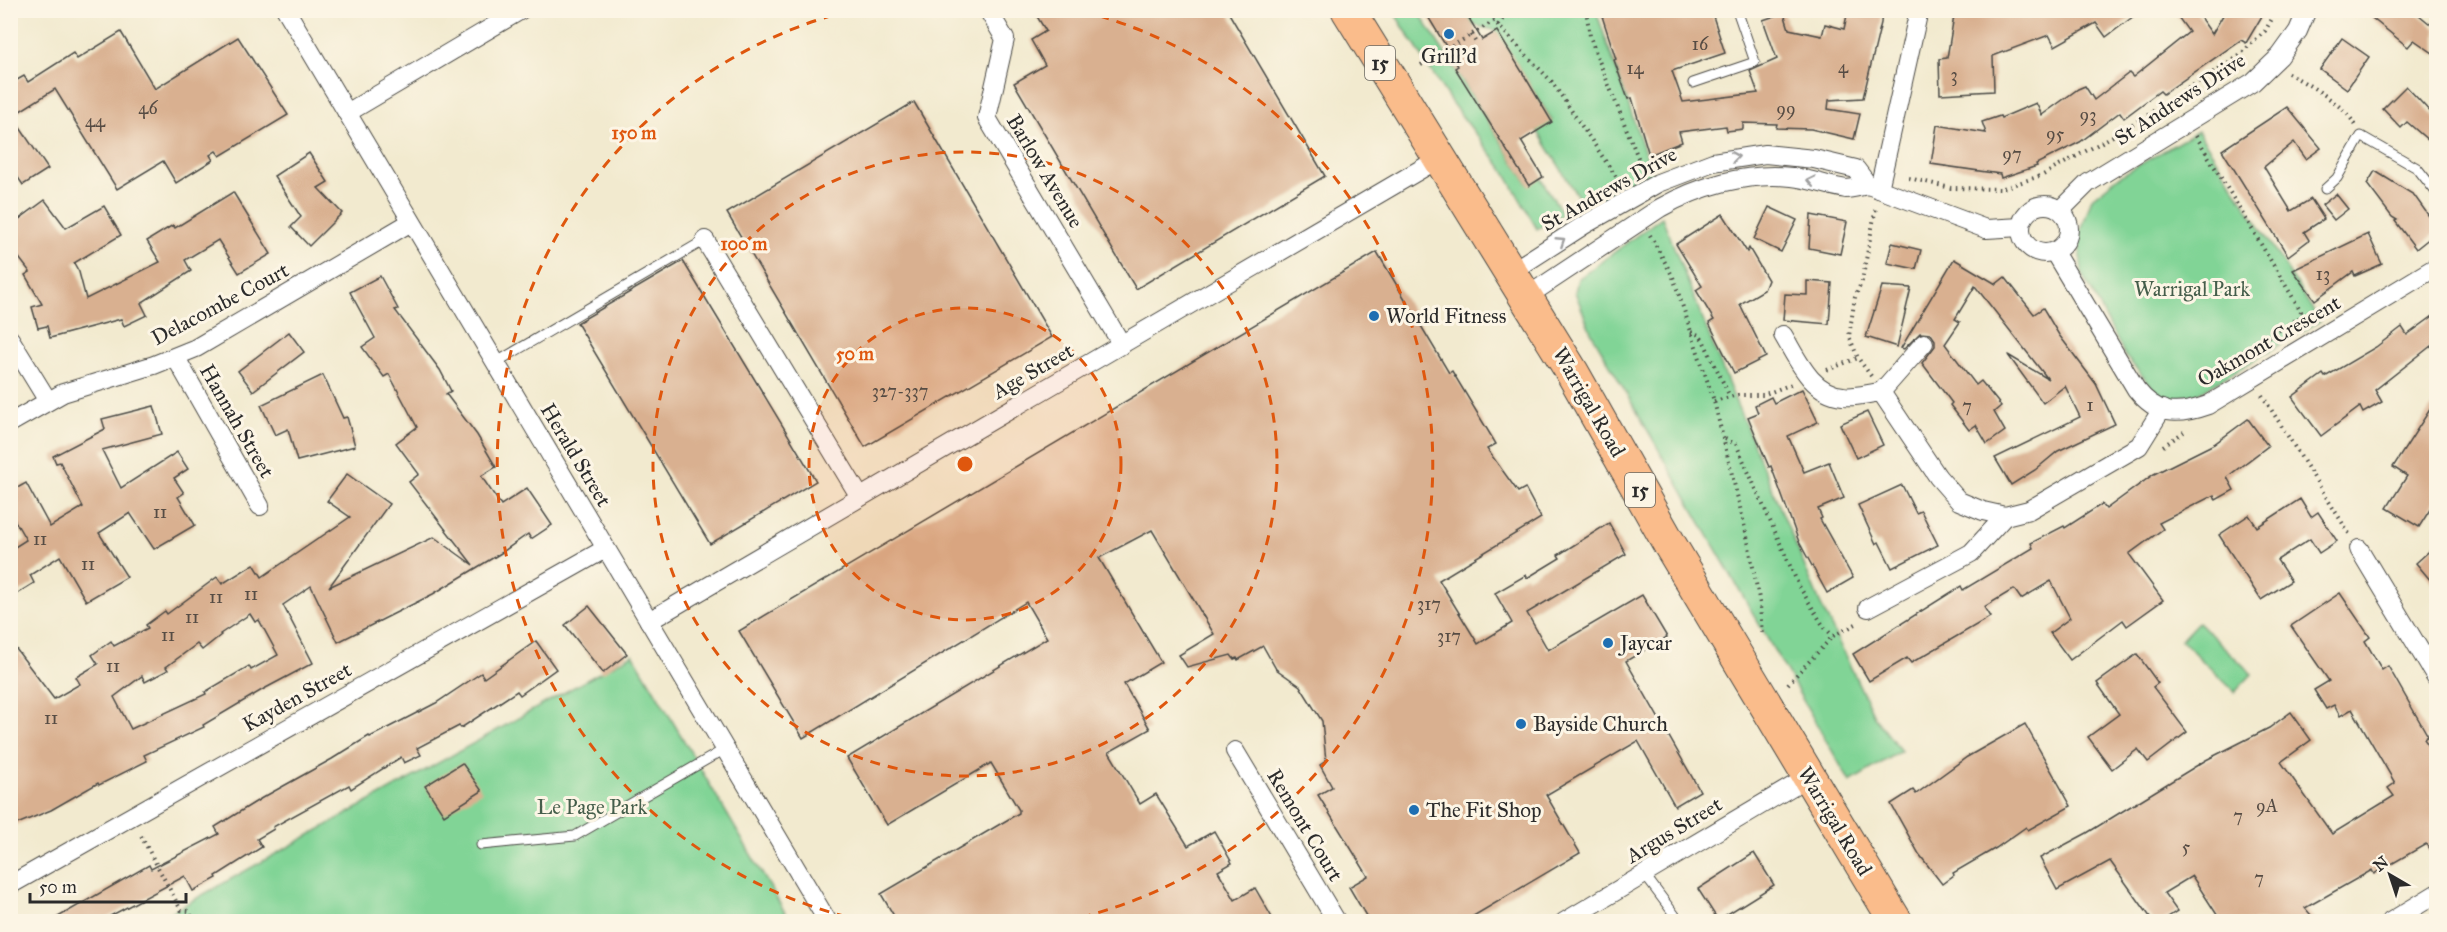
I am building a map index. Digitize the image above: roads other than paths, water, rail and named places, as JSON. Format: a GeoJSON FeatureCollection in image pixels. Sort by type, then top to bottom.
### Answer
{"type":"FeatureCollection","features":[{"type":"Feature","properties":{"kind":"highway","name":"Warrigal Road"},"geometry":{"type":"LineString","coordinates":[[1348,10],[1519,285],[1808,777],[1896,921]]}},
{"type":"Feature","properties":{"kind":"street","name":"Herald Street"},"geometry":{"type":"LineString","coordinates":[[286,10],[828,921]]}},
{"type":"Feature","properties":{"kind":"street"},"geometry":{"type":"LineString","coordinates":[[347,113],[521,10]]}},
{"type":"Feature","properties":{"kind":"street","name":"Barlow Avenue"},"geometry":{"type":"LineString","coordinates":[[988,10],[1005,39],[987,118],[1122,345]]}},
{"type":"Feature","properties":{"kind":"street"},"geometry":{"type":"LineString","coordinates":[[1874,187],[1919,10]]}},
{"type":"Feature","properties":{"kind":"street","name":"St Andrews Drive"},"geometry":{"type":"LineString","coordinates":[[2061,210],[2088,183],[2253,82],[2298,32],[2307,10]]}},
{"type":"Feature","properties":{"kind":"street","name":"St Andrews Drive"},"geometry":{"type":"LineString","coordinates":[[1519,285],[1584,225],[1658,183],[1696,166],[1730,157],[1757,154],[1787,155],[1836,163],[1856,169],[1874,187],[1986,229],[2021,227]]}},
{"type":"Feature","properties":{"kind":"street","name":"Age Street"},"geometry":{"type":"LineString","coordinates":[[649,621],[1440,158]]}},
{"type":"Feature","properties":{"kind":"street","name":"St Andrews Drive"},"geometry":{"type":"LineString","coordinates":[[1519,285],[1678,198],[1697,190],[1743,179],[1790,177],[1848,189],[1874,187]]}},
{"type":"Feature","properties":{"kind":"street"},"geometry":{"type":"LineString","coordinates":[[2053,206],[2061,210],[2069,224],[2069,233],[2067,241],[2054,252],[2048,253],[2032,249],[2022,236],[2021,227],[2024,218],[2036,207],[2053,206]]}},
{"type":"Feature","properties":{"kind":"street","name":"Delacombe Court"},"geometry":{"type":"LineString","coordinates":[[10,423],[73,389],[176,358],[411,222]]}},
{"type":"Feature","properties":{"kind":"street"},"geometry":{"type":"LineString","coordinates":[[705,240],[860,497]]}},
{"type":"Feature","properties":{"kind":"street"},"geometry":{"type":"LineString","coordinates":[[1881,392],[1938,477],[1959,501],[1983,511],[2005,516],[2029,510],[2139,446],[2162,410],[2147,403],[2136,389],[2054,252]]}},
{"type":"Feature","properties":{"kind":"street","name":"Oakmont Crescent"},"geometry":{"type":"LineString","coordinates":[[2162,410],[2187,412],[2208,405],[2436,267]]}},
{"type":"Feature","properties":{"kind":"street"},"geometry":{"type":"LineString","coordinates":[[1783,335],[1809,377],[1822,391],[1844,397],[1881,392],[1924,343]]}},
{"type":"Feature","properties":{"kind":"street"},"geometry":{"type":"LineString","coordinates":[[10,339],[48,401]]}},
{"type":"Feature","properties":{"kind":"street","name":"Hannah Street"},"geometry":{"type":"LineString","coordinates":[[176,358],[260,506]]}},
{"type":"Feature","properties":{"kind":"street"},"geometry":{"type":"LineString","coordinates":[[1868,608],[1971,553],[2005,516]]}},
{"type":"Feature","properties":{"kind":"street","name":"Kayden Street"},"geometry":{"type":"LineString","coordinates":[[10,885],[605,549]]}},
{"type":"Feature","properties":{"kind":"street"},"geometry":{"type":"LineString","coordinates":[[2359,549],[2436,677]]}},
{"type":"Feature","properties":{"kind":"street","name":"Remont Court"},"geometry":{"type":"LineString","coordinates":[[1235,752],[1337,921]]}},
{"type":"Feature","properties":{"kind":"street","name":"Argus Street"},"geometry":{"type":"LineString","coordinates":[[1564,921],[1808,777]]}},
{"type":"Feature","properties":{"kind":"street"},"geometry":{"type":"LineString","coordinates":[[2390,921],[2436,894]]}},
{"type":"Feature","properties":{"kind":"lane"},"geometry":{"type":"LineString","coordinates":[[1693,83],[1755,62],[1737,10]]}},
{"type":"Feature","properties":{"kind":"lane"},"geometry":{"type":"LineString","coordinates":[[2325,189],[2337,178],[2361,136],[2417,168],[2436,192]]}},
{"type":"Feature","properties":{"kind":"lane"},"geometry":{"type":"LineString","coordinates":[[495,363],[705,240]]}},
{"type":"Feature","properties":{"kind":"lane"},"geometry":{"type":"LineString","coordinates":[[481,845],[575,836],[725,749]]}},
{"type":"Feature","properties":{"kind":"lane"},"geometry":{"type":"LineString","coordinates":[[1644,874],[1680,921]]}},
{"type":"Feature","properties":{"kind":"place","name":"Grill'd"},"geometry":{"type":"Point","coordinates":[1449,34]}},
{"type":"Feature","properties":{"kind":"place","name":"World Fitness"},"geometry":{"type":"Point","coordinates":[1374,316]}},
{"type":"Feature","properties":{"kind":"place","name":"Jaycar"},"geometry":{"type":"Point","coordinates":[1608,643]}},
{"type":"Feature","properties":{"kind":"place","name":"Bayside Church"},"geometry":{"type":"Point","coordinates":[1521,724]}},
{"type":"Feature","properties":{"kind":"place","name":"The Fit Shop"},"geometry":{"type":"Point","coordinates":[1414,810]}},
{"type":"Feature","properties":{"kind":"park label","name":"Warrigal Park"},"geometry":{"type":"Point","coordinates":[2192,289]}},
{"type":"Feature","properties":{"kind":"park label","name":"Le Page Park"},"geometry":{"type":"Point","coordinates":[592,807]}}]}
